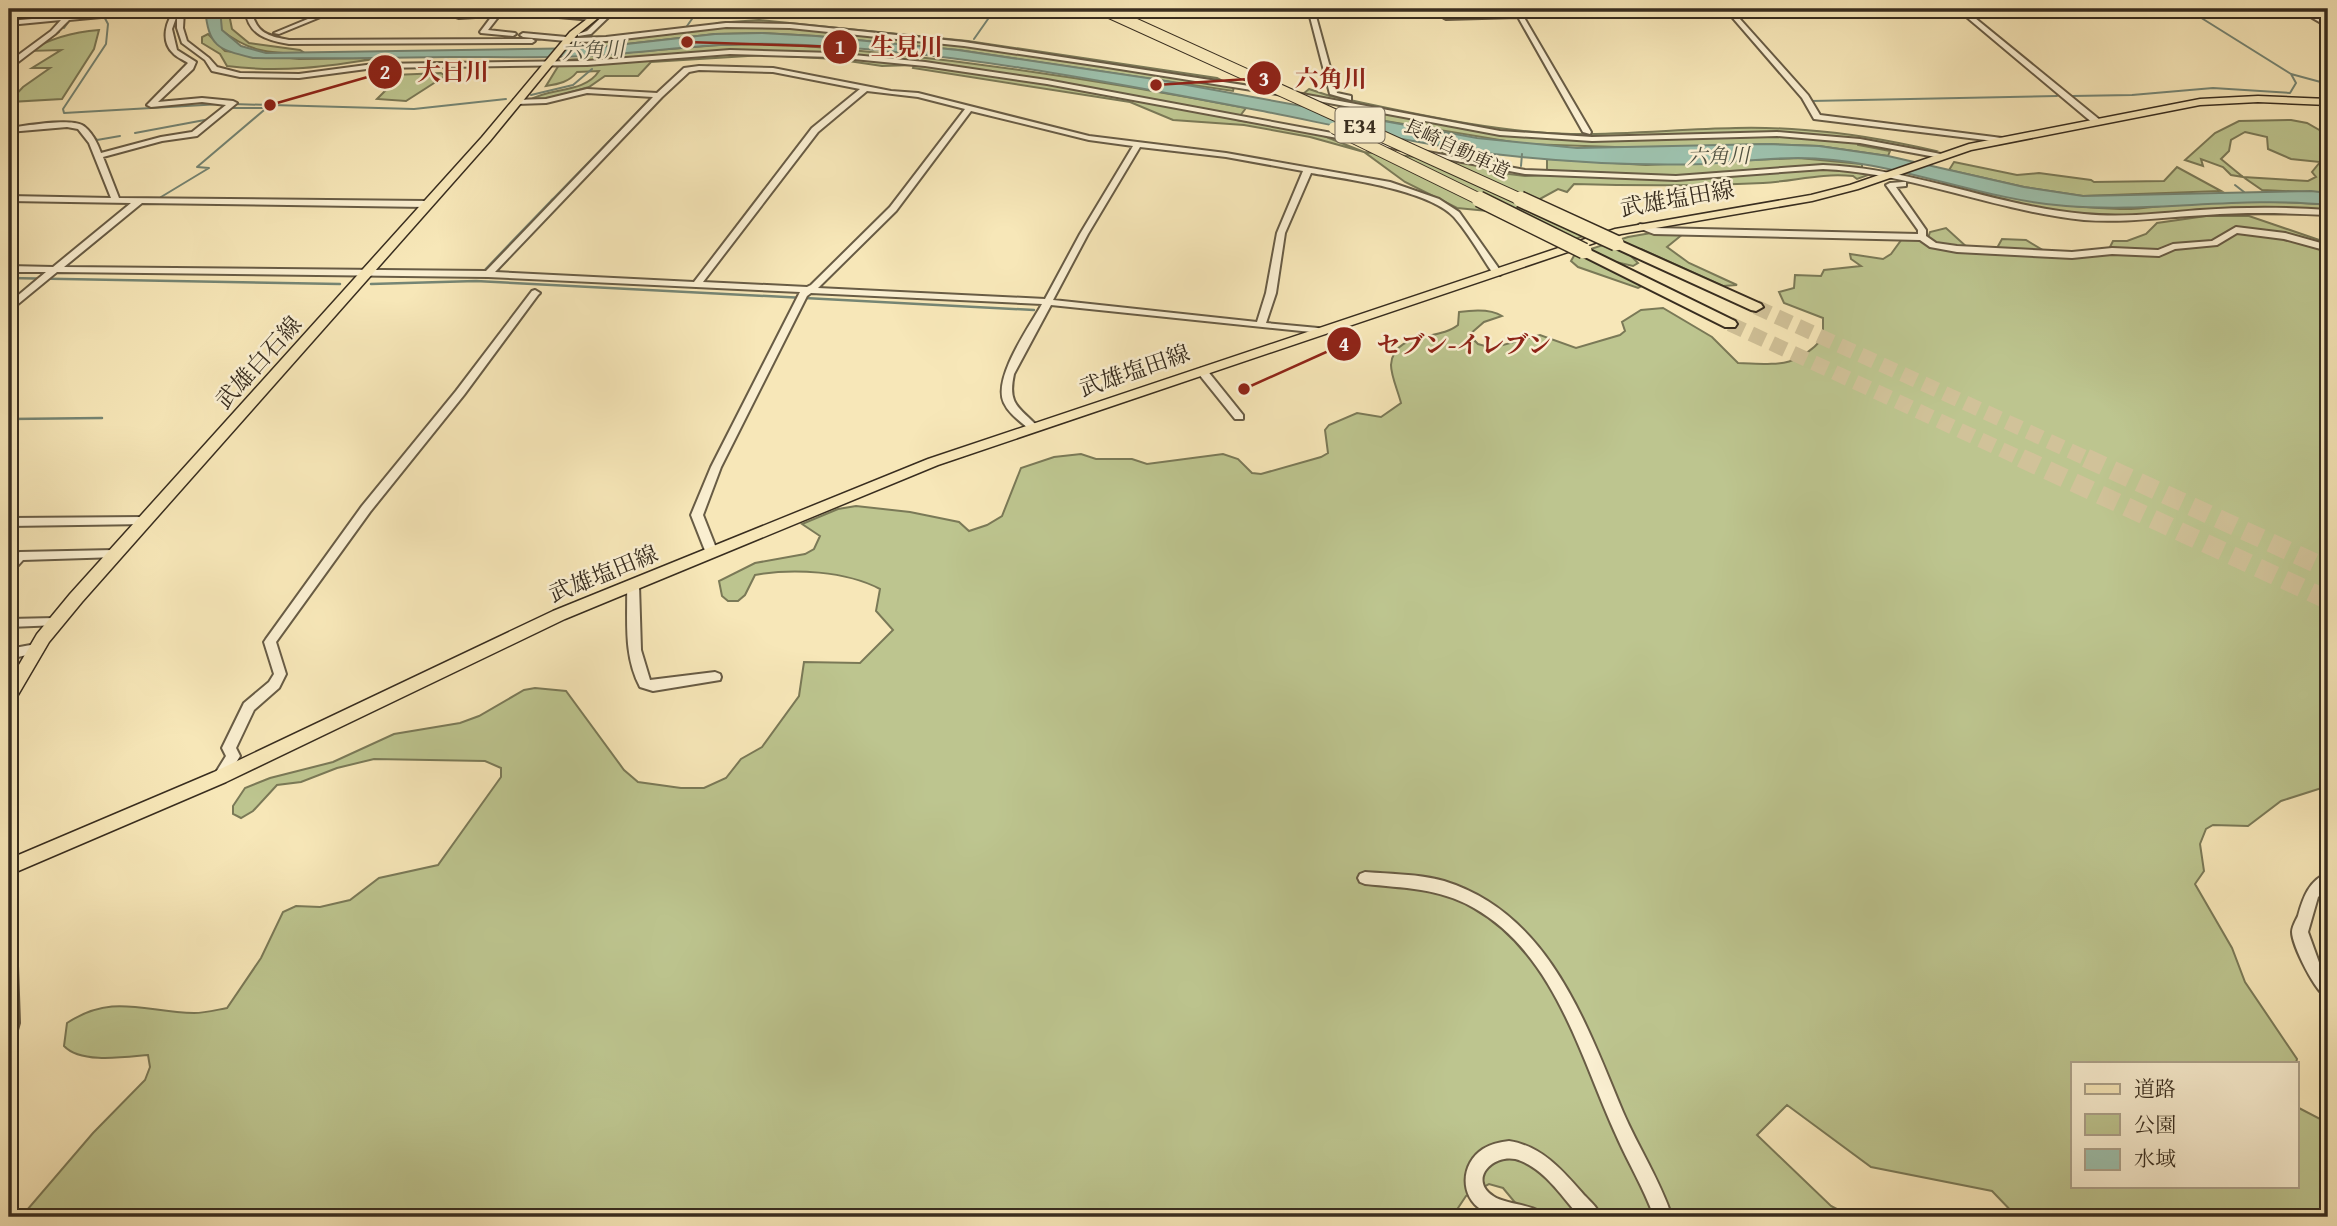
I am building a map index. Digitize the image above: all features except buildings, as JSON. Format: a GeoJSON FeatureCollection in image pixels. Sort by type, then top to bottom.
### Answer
{"type":"FeatureCollection","features":[{"type":"Feature","properties":{"kind":"highway","name":"長崎自動車道"},"geometry":{"type":"LineString","coordinates":[[1085,9],[1730,324]]}},
{"type":"Feature","properties":{"kind":"highway","name":"長崎自動車道"},"geometry":{"type":"LineString","coordinates":[[1102,9],[1756,307]]}},
{"type":"Feature","properties":{"kind":"main road"},"geometry":{"type":"LineString","coordinates":[[566,39],[605,9]]}},
{"type":"Feature","properties":{"kind":"main road","name":"武雄白石線"},"geometry":{"type":"LineString","coordinates":[[9,696],[13,680],[55,622],[517,102],[566,39]]}},
{"type":"Feature","properties":{"kind":"main road","name":"武雄塩田線"},"geometry":{"type":"LineString","coordinates":[[9,867],[220,778],[559,615],[867,487],[1318,331],[1619,231],[1640,227],[1678,227],[1812,198],[2002,140],[2097,121],[2226,99],[2327,102]]}},
{"type":"Feature","properties":{"kind":"street"},"geometry":{"type":"LineString","coordinates":[[9,23],[166,9]]}},
{"type":"Feature","properties":{"kind":"street"},"geometry":{"type":"LineString","coordinates":[[232,104],[202,100],[151,105],[192,62],[174,51],[168,31],[169,20],[179,9],[184,42],[208,59],[215,69],[231,74],[299,76],[374,66],[548,63],[755,51],[833,55],[925,64],[1047,82],[1525,172],[1676,178],[1823,167],[1888,176],[2015,206],[2109,219],[2228,212],[2328,213]]}},
{"type":"Feature","properties":{"kind":"street"},"geometry":{"type":"LineString","coordinates":[[248,9],[249,20],[258,32],[289,42],[636,37],[736,25],[790,26],[964,44],[1101,64],[1301,96],[1500,133],[1592,139],[1736,134],[1809,136],[1860,141],[1940,157]]}},
{"type":"Feature","properties":{"kind":"street"},"geometry":{"type":"LineString","coordinates":[[276,33],[337,9]]}},
{"type":"Feature","properties":{"kind":"street"},"geometry":{"type":"LineString","coordinates":[[436,9],[459,16],[544,13],[592,18]]}},
{"type":"Feature","properties":{"kind":"street"},"geometry":{"type":"LineString","coordinates":[[580,35],[589,33],[614,9]]}},
{"type":"Feature","properties":{"kind":"street"},"geometry":{"type":"LineString","coordinates":[[1311,9],[1334,94],[1502,126],[1587,132],[1520,15],[1446,17],[1442,9]]}},
{"type":"Feature","properties":{"kind":"street"},"geometry":{"type":"LineString","coordinates":[[1728,9],[1805,97],[1817,117],[2002,140]]}},
{"type":"Feature","properties":{"kind":"street"},"geometry":{"type":"LineString","coordinates":[[1959,9],[2097,121]]}},
{"type":"Feature","properties":{"kind":"street"},"geometry":{"type":"LineString","coordinates":[[2300,9],[2328,25]]}},
{"type":"Feature","properties":{"kind":"street"},"geometry":{"type":"LineString","coordinates":[[497,14],[484,32],[566,39]]}},
{"type":"Feature","properties":{"kind":"street"},"geometry":{"type":"LineString","coordinates":[[9,65],[22,52],[58,29],[65,19]]}},
{"type":"Feature","properties":{"kind":"street"},"geometry":{"type":"LineString","coordinates":[[488,274],[659,95],[687,70],[699,68],[773,70],[867,88],[928,96],[1078,136],[1308,170],[1407,189],[1448,207],[1497,273]]}},
{"type":"Feature","properties":{"kind":"street"},"geometry":{"type":"LineString","coordinates":[[698,284],[815,130],[867,88]]}},
{"type":"Feature","properties":{"kind":"street"},"geometry":{"type":"LineString","coordinates":[[517,102],[546,100],[587,91],[659,95]]}},
{"type":"Feature","properties":{"kind":"street"},"geometry":{"type":"LineString","coordinates":[[100,156],[160,139],[194,134],[232,104]]}},
{"type":"Feature","properties":{"kind":"street"},"geometry":{"type":"LineString","coordinates":[[712,553],[696,514],[716,467],[804,295],[893,209],[970,107]]}},
{"type":"Feature","properties":{"kind":"street"},"geometry":{"type":"LineString","coordinates":[[9,130],[76,125],[93,142],[116,200]]}},
{"type":"Feature","properties":{"kind":"street"},"geometry":{"type":"LineString","coordinates":[[1034,428],[1008,405],[1005,387],[1009,374],[1138,144]]}},
{"type":"Feature","properties":{"kind":"street"},"geometry":{"type":"LineString","coordinates":[[1261,324],[1271,293],[1281,233],[1308,170]]}},
{"type":"Feature","properties":{"kind":"street"},"geometry":{"type":"LineString","coordinates":[[1922,237],[1922,230],[1890,185],[1894,182],[1924,186]]}},
{"type":"Feature","properties":{"kind":"street"},"geometry":{"type":"LineString","coordinates":[[9,199],[426,204]]}},
{"type":"Feature","properties":{"kind":"street"},"geometry":{"type":"LineString","coordinates":[[9,307],[139,201]]}},
{"type":"Feature","properties":{"kind":"street"},"geometry":{"type":"LineString","coordinates":[[1678,227],[1922,237],[1933,245],[1957,248],[2073,255],[2112,251],[2159,253],[2173,247],[2203,246],[2214,243],[2228,233],[2247,231],[2285,236],[2328,248]]}},
{"type":"Feature","properties":{"kind":"street"},"geometry":{"type":"LineString","coordinates":[[9,269],[51,273],[488,274],[698,284],[804,295],[1048,302],[1318,331]]}},
{"type":"Feature","properties":{"kind":"street"},"geometry":{"type":"LineString","coordinates":[[220,778],[233,756],[229,748],[249,707],[274,685],[280,674],[270,642],[366,509],[460,393],[535,293]]}},
{"type":"Feature","properties":{"kind":"street"},"geometry":{"type":"LineString","coordinates":[[1202,371],[1239,417]]}},
{"type":"Feature","properties":{"kind":"street"},"geometry":{"type":"LineString","coordinates":[[9,522],[145,521]]}},
{"type":"Feature","properties":{"kind":"street"},"geometry":{"type":"LineString","coordinates":[[9,568],[20,556],[114,554]]}},
{"type":"Feature","properties":{"kind":"street"},"geometry":{"type":"LineString","coordinates":[[633,585],[637,672],[645,684],[653,686],[715,677]]}},
{"type":"Feature","properties":{"kind":"street"},"geometry":{"type":"LineString","coordinates":[[9,623],[55,622]]}},
{"type":"Feature","properties":{"kind":"street"},"geometry":{"type":"LineString","coordinates":[[9,654],[36,649]]}},
{"type":"Feature","properties":{"kind":"street"},"geometry":{"type":"LineString","coordinates":[[1365,878],[1443,887],[1485,906],[1515,930],[1547,969],[1577,1021],[1622,1130],[1656,1191],[1663,1217]]}},
{"type":"Feature","properties":{"kind":"street"},"geometry":{"type":"LineString","coordinates":[[2328,878],[2312,894],[2300,932],[2315,972],[2328,990]]}},
{"type":"Feature","properties":{"kind":"street"},"geometry":{"type":"LineString","coordinates":[[9,966],[9,1032]]}},
{"type":"Feature","properties":{"kind":"street"},"geometry":{"type":"LineString","coordinates":[[1533,1217],[1526,1213],[1493,1207],[1482,1199],[1474,1186],[1474,1171],[1483,1157],[1496,1151],[1518,1150],[1530,1156],[1548,1169],[1592,1217]]}},
{"type":"Feature","properties":{"kind":"green space"},"geometry":{"type":"Polygon","coordinates":[[[220,9],[228,9],[232,29],[249,43],[300,50],[306,54],[261,50],[232,38],[221,30],[220,9]]]}},
{"type":"Feature","properties":{"kind":"green space"},"geometry":{"type":"Polygon","coordinates":[[[759,20],[968,41],[1217,78],[1234,87],[1233,91],[958,50],[816,36],[715,34],[591,48],[600,39],[759,20]]]}},
{"type":"Feature","properties":{"kind":"green space"},"geometry":{"type":"Polygon","coordinates":[[[99,30],[94,49],[62,99],[9,102],[23,87],[50,68],[32,68],[61,50],[30,51],[63,36],[99,30]]]}},
{"type":"Feature","properties":{"kind":"green space"},"geometry":{"type":"Polygon","coordinates":[[[208,34],[225,51],[299,59],[379,58],[303,68],[227,66],[220,54],[202,43],[202,37],[208,34]]]}},
{"type":"Feature","properties":{"kind":"green space"},"geometry":{"type":"Polygon","coordinates":[[[778,44],[954,61],[1188,97],[1246,108],[1237,120],[1319,134],[1364,152],[1310,137],[1244,125],[1173,120],[1130,102],[913,68],[914,65],[882,66],[835,59],[764,55],[651,62],[638,76],[605,76],[589,87],[550,98],[530,100],[547,93],[576,87],[593,78],[599,71],[577,72],[563,82],[546,86],[562,60],[719,45],[778,44]]]}},
{"type":"Feature","properties":{"kind":"green space"},"geometry":{"type":"Polygon","coordinates":[[[441,73],[445,76],[406,101],[377,99],[391,85],[369,76],[441,73]]]}},
{"type":"Feature","properties":{"kind":"green space"},"geometry":{"type":"Polygon","coordinates":[[[1309,89],[1420,115],[1510,129],[1571,134],[1776,128],[1854,135],[1936,151],[1932,153],[1857,139],[1858,145],[1890,151],[1888,156],[1819,146],[1768,144],[1645,148],[1524,144],[1373,119],[1376,110],[1303,94],[1309,89]]]}},
{"type":"Feature","properties":{"kind":"green space"},"geometry":{"type":"Polygon","coordinates":[[[2291,120],[2307,123],[2328,135],[2328,193],[2262,190],[2243,177],[2231,175],[2223,167],[2201,159],[2203,166],[2185,160],[2215,133],[2239,121],[2291,120]],[[2245,132],[2231,140],[2229,151],[2221,159],[2243,177],[2308,181],[2316,177],[2312,172],[2320,162],[2291,159],[2268,149],[2267,137],[2245,132]]]}},
{"type":"Feature","properties":{"kind":"green space"},"geometry":{"type":"Polygon","coordinates":[[[1446,147],[1497,154],[1492,172],[1525,176],[1547,175],[1547,159],[1646,165],[1799,158],[1862,164],[1862,172],[1871,174],[1857,179],[1853,176],[1829,176],[1739,184],[1574,184],[1567,192],[1558,189],[1538,200],[1601,229],[1558,246],[1488,211],[1457,208],[1405,182],[1364,152],[1438,159],[1446,147]]]}},
{"type":"Feature","properties":{"kind":"green space"},"geometry":{"type":"Polygon","coordinates":[[[1954,162],[2017,175],[2039,173],[2094,182],[2164,181],[2177,167],[2221,191],[2083,196],[2024,187],[1949,170],[1954,162]]]}},
{"type":"Feature","properties":{"kind":"green space"},"geometry":{"type":"Polygon","coordinates":[[[1946,182],[2032,201],[2098,208],[2274,202],[2328,205],[2328,210],[2178,212],[2126,217],[2085,215],[2013,205],[1940,187],[1946,182]]]}},
{"type":"Feature","properties":{"kind":"green space"},"geometry":{"type":"Polygon","coordinates":[[[2206,216],[2249,216],[2328,243],[2328,786],[2281,801],[2248,826],[2213,825],[2206,829],[2200,844],[2204,871],[2195,884],[2232,948],[2245,982],[2297,1059],[2296,1062],[2071,1062],[2071,1188],[2298,1188],[2298,1108],[2328,1123],[2328,1217],[2017,1217],[1992,1191],[1871,1167],[1787,1105],[1757,1135],[1831,1206],[1852,1217],[1527,1217],[1503,1188],[1489,1184],[1466,1196],[1452,1217],[21,1217],[93,1133],[145,1080],[150,1067],[148,1055],[104,1058],[72,1052],[64,1046],[67,1023],[84,1014],[114,1006],[194,1013],[227,1008],[261,958],[283,912],[296,906],[320,907],[350,900],[379,878],[438,865],[501,777],[501,768],[485,761],[374,759],[337,768],[301,782],[277,785],[253,811],[241,818],[233,814],[233,806],[245,788],[270,778],[333,762],[394,734],[460,723],[479,716],[524,690],[535,688],[566,691],[624,770],[638,782],[704,788],[726,778],[741,759],[762,747],[799,696],[804,662],[860,663],[893,630],[876,611],[880,589],[836,575],[786,572],[755,575],[745,595],[738,601],[728,601],[722,596],[719,581],[755,563],[805,554],[814,549],[820,536],[802,524],[838,509],[856,506],[910,512],[959,522],[969,531],[1002,516],[1021,468],[1054,457],[1081,454],[1096,459],[1132,459],[1147,464],[1223,454],[1238,459],[1252,473],[1261,474],[1321,457],[1328,453],[1325,430],[1329,425],[1357,413],[1381,417],[1401,403],[1391,369],[1394,354],[1408,342],[1450,330],[1458,325],[1459,312],[1487,311],[1502,316],[1484,322],[1469,335],[1478,344],[1492,348],[1540,335],[1576,348],[1620,335],[1625,331],[1622,322],[1641,310],[1663,308],[1712,337],[1738,363],[1774,364],[1804,355],[1823,338],[1823,318],[1784,303],[1779,292],[1794,288],[1795,275],[1821,276],[1824,270],[1861,266],[1851,259],[1850,254],[1883,259],[1891,254],[1902,239],[1928,238],[1930,232],[1946,228],[1969,249],[1997,248],[2002,239],[2026,240],[2056,258],[2107,253],[2113,241],[2127,241],[2146,234],[2157,223],[2206,216]]]}},
{"type":"Feature","properties":{"kind":"green space"},"geometry":{"type":"Polygon","coordinates":[[[1651,233],[1683,234],[1667,247],[1689,263],[1737,285],[1723,286],[1641,249],[1631,248],[1627,252],[1638,263],[1633,266],[1603,259],[1644,285],[1638,288],[1578,267],[1571,261],[1575,254],[1628,237],[1651,233]]]}},
{"type":"Feature","properties":{"kind":"water"},"geometry":{"type":"Polygon","coordinates":[[[205,9],[220,9],[222,30],[241,46],[266,53],[591,48],[715,34],[816,36],[958,50],[1154,79],[1477,138],[1577,148],[1768,144],[1819,146],[1888,156],[2024,187],[2083,196],[2311,191],[2328,193],[2328,205],[2263,202],[2099,208],[2032,202],[1899,171],[1832,160],[1786,158],[1704,164],[1651,164],[1520,157],[1409,140],[1024,68],[839,47],[754,44],[572,57],[253,58],[223,49],[212,39],[205,9]]]}},
{"type":"Feature","properties":{"kind":"waterway"},"geometry":{"type":"LineString","coordinates":[[68,17],[68,13],[96,9]]}},
{"type":"Feature","properties":{"kind":"waterway"},"geometry":{"type":"LineString","coordinates":[[100,9],[108,24],[106,44],[63,109],[64,113],[221,104]]}},
{"type":"Feature","properties":{"kind":"waterway"},"geometry":{"type":"LineString","coordinates":[[660,10],[680,9]]}},
{"type":"Feature","properties":{"kind":"waterway"},"geometry":{"type":"LineString","coordinates":[[687,26],[699,9]]}},
{"type":"Feature","properties":{"kind":"waterway"},"geometry":{"type":"LineString","coordinates":[[974,39],[995,9]]}},
{"type":"Feature","properties":{"kind":"waterway"},"geometry":{"type":"LineString","coordinates":[[2187,9],[2291,74]]}},
{"type":"Feature","properties":{"kind":"waterway"},"geometry":{"type":"LineString","coordinates":[[638,11],[650,10]]}},
{"type":"Feature","properties":{"kind":"waterway"},"geometry":{"type":"LineString","coordinates":[[617,12],[631,11]]}},
{"type":"Feature","properties":{"kind":"waterway"},"geometry":{"type":"LineString","coordinates":[[64,28],[69,21]]}},
{"type":"Feature","properties":{"kind":"waterway"},"geometry":{"type":"LineString","coordinates":[[49,39],[59,32]]}},
{"type":"Feature","properties":{"kind":"waterway"},"geometry":{"type":"LineString","coordinates":[[12,69],[20,60]]}},
{"type":"Feature","properties":{"kind":"waterway"},"geometry":{"type":"LineString","coordinates":[[531,95],[573,85],[592,69]]}},
{"type":"Feature","properties":{"kind":"waterway"},"geometry":{"type":"LineString","coordinates":[[2072,96],[2132,95],[2213,88],[2290,93],[2296,83],[2291,74]]}},
{"type":"Feature","properties":{"kind":"waterway"},"geometry":{"type":"LineString","coordinates":[[2291,74],[2328,84]]}},
{"type":"Feature","properties":{"kind":"waterway"},"geometry":{"type":"LineString","coordinates":[[1811,101],[2057,96]]}},
{"type":"Feature","properties":{"kind":"waterway"},"geometry":{"type":"LineString","coordinates":[[551,201],[651,98]]}},
{"type":"Feature","properties":{"kind":"waterway"},"geometry":{"type":"LineString","coordinates":[[270,105],[414,109],[506,99]]}},
{"type":"Feature","properties":{"kind":"waterway"},"geometry":{"type":"LineString","coordinates":[[232,104],[270,105]]}},
{"type":"Feature","properties":{"kind":"waterway"},"geometry":{"type":"LineString","coordinates":[[161,197],[209,168],[197,167],[270,105]]}},
{"type":"Feature","properties":{"kind":"waterway"},"geometry":{"type":"LineString","coordinates":[[231,108],[266,108]]}},
{"type":"Feature","properties":{"kind":"waterway"},"geometry":{"type":"LineString","coordinates":[[135,133],[210,119]]}},
{"type":"Feature","properties":{"kind":"waterway"},"geometry":{"type":"LineString","coordinates":[[84,125],[97,140],[120,136]]}},
{"type":"Feature","properties":{"kind":"waterway"},"geometry":{"type":"LineString","coordinates":[[1521,166],[1522,154]]}},
{"type":"Feature","properties":{"kind":"waterway"},"geometry":{"type":"LineString","coordinates":[[2235,185],[2244,192]]}},
{"type":"Feature","properties":{"kind":"waterway"},"geometry":{"type":"LineString","coordinates":[[483,272],[553,199]]}},
{"type":"Feature","properties":{"kind":"waterway"},"geometry":{"type":"LineString","coordinates":[[66,266],[111,229]]}},
{"type":"Feature","properties":{"kind":"waterway"},"geometry":{"type":"LineString","coordinates":[[9,278],[340,284]]}},
{"type":"Feature","properties":{"kind":"waterway"},"geometry":{"type":"LineString","coordinates":[[371,284],[476,281],[1034,310]]}},
{"type":"Feature","properties":{"kind":"waterway"},"geometry":{"type":"LineString","coordinates":[[9,419],[102,418]]}},
{"type":"Feature","properties":{"kind":"tunnel"},"geometry":{"type":"LineString","coordinates":[[1756,307],[2090,460]]}},
{"type":"Feature","properties":{"kind":"tunnel"},"geometry":{"type":"LineString","coordinates":[[1730,324],[2024,460]]}},
{"type":"Feature","properties":{"kind":"tunnel"},"geometry":{"type":"LineString","coordinates":[[2021,458],[2328,600]]}},
{"type":"Feature","properties":{"kind":"tunnel"},"geometry":{"type":"LineString","coordinates":[[2086,458],[2328,569]]}},
{"type":"Feature","properties":{"kind":"place","name":"生見川"},"geometry":{"type":"Point","coordinates":[687,42]}},
{"type":"Feature","properties":{"kind":"place","name":"六角川"},"geometry":{"type":"Point","coordinates":[1156,85]}},
{"type":"Feature","properties":{"kind":"place","name":"大日川"},"geometry":{"type":"Point","coordinates":[270,105]}},
{"type":"Feature","properties":{"kind":"place","name":"セブン-イレブン"},"geometry":{"type":"Point","coordinates":[1244,389]}}]}
